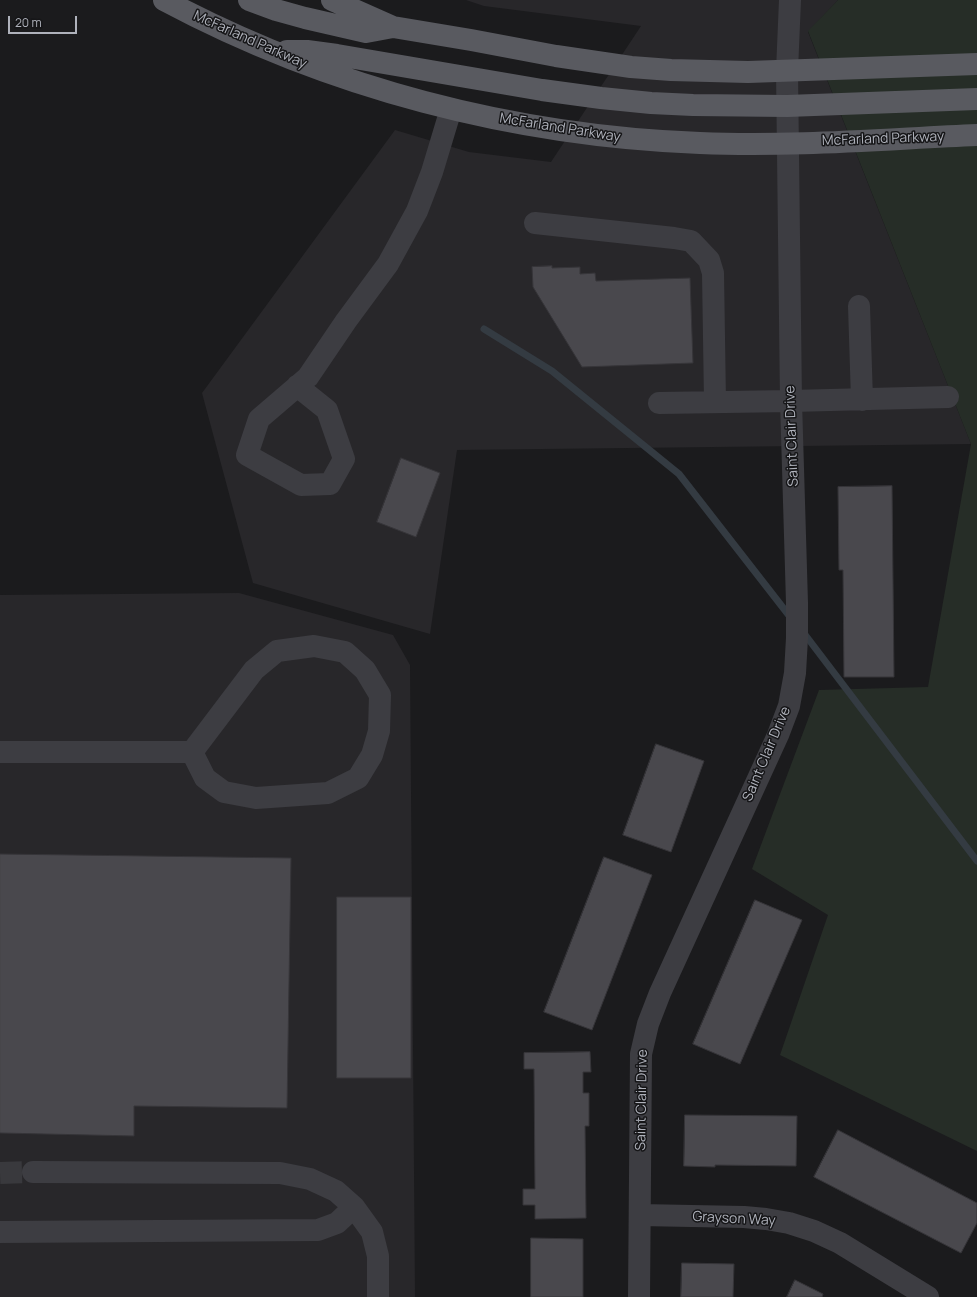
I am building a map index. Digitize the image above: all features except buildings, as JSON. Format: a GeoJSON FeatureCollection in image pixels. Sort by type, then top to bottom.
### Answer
{"type":"FeatureCollection","features":[{"type":"Feature","properties":{"kind":"main road","name":"McFarland Parkway"},"geometry":{"type":"LineString","coordinates":[[164,0],[226,31],[270,50],[352,81],[390,93],[451,109],[562,131],[700,144],[788,144],[977,135]]}},
{"type":"Feature","properties":{"kind":"main road"},"geometry":{"type":"LineString","coordinates":[[249,0],[305,18],[366,32],[393,27]]}},
{"type":"Feature","properties":{"kind":"main road"},"geometry":{"type":"LineString","coordinates":[[332,0],[393,27],[556,56],[631,67],[709,72],[787,71],[977,64]]}},
{"type":"Feature","properties":{"kind":"main road"},"geometry":{"type":"LineString","coordinates":[[270,50],[307,51],[337,55],[601,98],[693,106],[787,106],[977,99]]}},
{"type":"Feature","properties":{"kind":"street","name":"Saint Clair Drive"},"geometry":{"type":"LineString","coordinates":[[639,1297],[641,1054],[648,1024],[660,993],[778,735],[789,706],[795,673],[797,610],[790,402],[787,106],[790,0]]}},
{"type":"Feature","properties":{"kind":"street"},"geometry":{"type":"LineString","coordinates":[[297,386],[327,410],[344,459],[330,484],[301,485],[247,455],[259,419],[297,386],[308,377],[346,321],[388,264],[417,211],[432,172],[451,109]]}},
{"type":"Feature","properties":{"kind":"street"},"geometry":{"type":"LineString","coordinates":[[535,223],[691,241],[709,260],[713,273],[715,402]]}},
{"type":"Feature","properties":{"kind":"street"},"geometry":{"type":"LineString","coordinates":[[859,306],[862,400]]}},
{"type":"Feature","properties":{"kind":"street"},"geometry":{"type":"LineString","coordinates":[[659,403],[790,402],[948,397]]}},
{"type":"Feature","properties":{"kind":"street"},"geometry":{"type":"LineString","coordinates":[[314,646],[345,652],[365,670],[380,695],[380,730],[372,755],[358,778],[328,793],[256,798],[224,792],[205,778],[192,752],[254,670],[277,651],[314,646]]}},
{"type":"Feature","properties":{"kind":"street"},"geometry":{"type":"LineString","coordinates":[[0,752],[192,752]]}},
{"type":"Feature","properties":{"kind":"street"},"geometry":{"type":"LineString","coordinates":[[33,1172],[280,1173],[310,1179],[336,1191],[354,1207],[372,1232],[378,1256],[378,1297]]}},
{"type":"Feature","properties":{"kind":"street"},"geometry":{"type":"LineString","coordinates":[[0,1232],[318,1230],[337,1223],[354,1207]]}},
{"type":"Feature","properties":{"kind":"street","name":"Grayson Way"},"geometry":{"type":"LineString","coordinates":[[640,1215],[744,1217],[789,1223],[814,1230],[840,1243],[928,1297]]}},
{"type":"Feature","properties":{"kind":"shaded area"},"geometry":{"type":"Polygon","coordinates":[[[466,0],[838,0],[808,32],[971,444],[457,450],[430,634],[253,583],[202,393],[395,130],[469,152],[551,162],[641,26],[484,6],[466,0]]]}},
{"type":"Feature","properties":{"kind":"shaded area"},"geometry":{"type":"Polygon","coordinates":[[[838,0],[977,0],[977,1151],[780,1055],[828,915],[752,869],[819,690],[928,687],[971,444],[808,31],[838,0]]]}},
{"type":"Feature","properties":{"kind":"shaded area"},"geometry":{"type":"Polygon","coordinates":[[[239,593],[393,635],[410,665],[415,1297],[0,1297],[0,595],[239,593]]]}},
{"type":"Feature","properties":{"kind":"waterway"},"geometry":{"type":"LineString","coordinates":[[484,329],[552,371],[679,474],[791,618]]}},
{"type":"Feature","properties":{"kind":"waterway"},"geometry":{"type":"LineString","coordinates":[[803,632],[977,861]]}},
{"type":"Feature","properties":{"kind":"tunnel"},"geometry":{"type":"LineString","coordinates":[[0,1173],[33,1172]]}}]}
